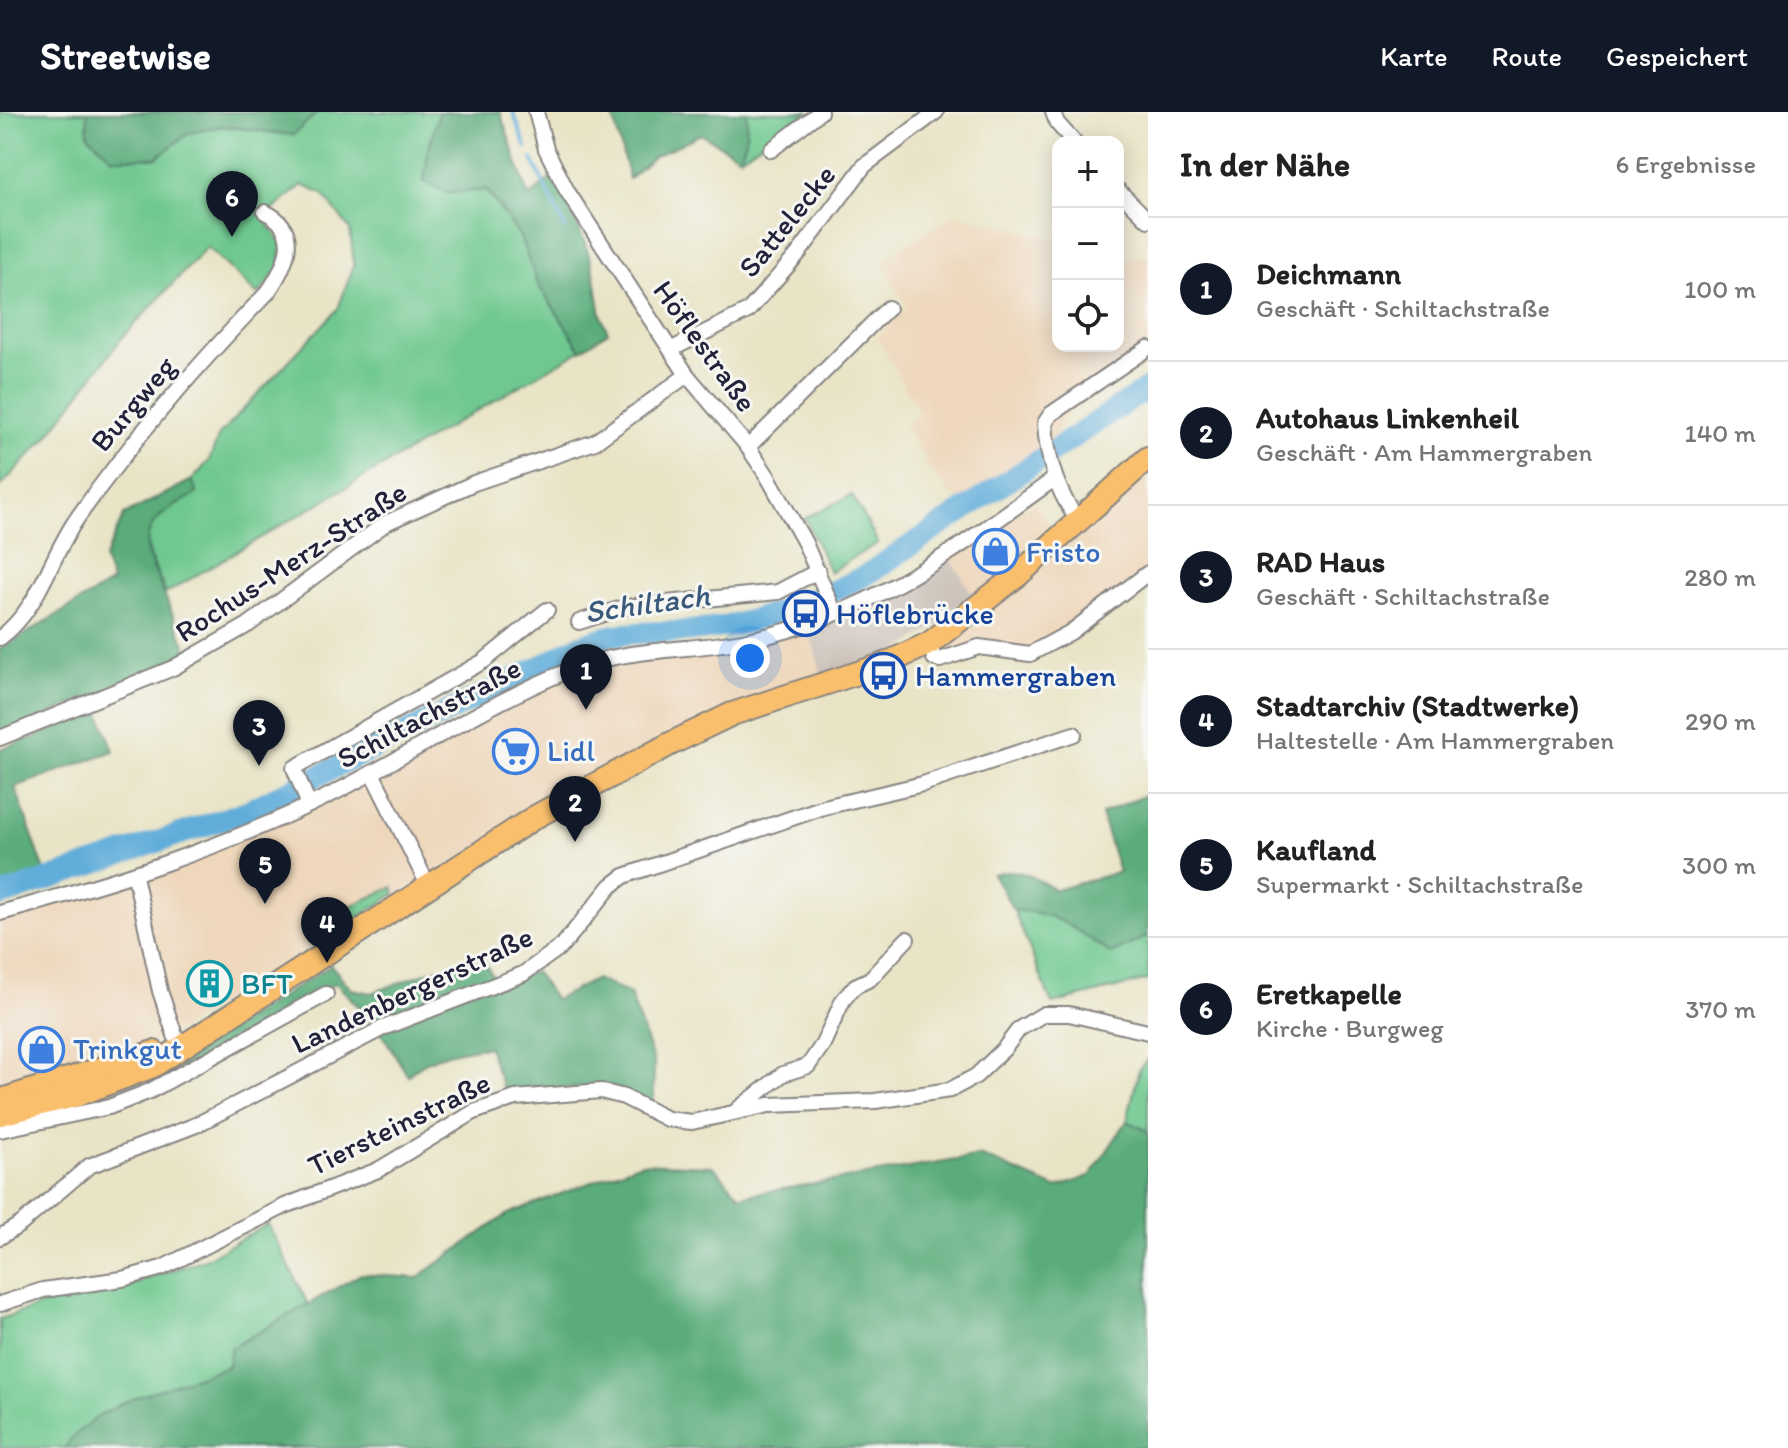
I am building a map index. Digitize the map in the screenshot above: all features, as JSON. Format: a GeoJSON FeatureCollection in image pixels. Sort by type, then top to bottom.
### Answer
{"type":"FeatureCollection","features":[{"type":"Feature","properties":{"kind":"main road"},"geometry":{"type":"LineString","coordinates":[[0,1114],[120,1080],[153,1066],[535,817],[720,720],[816,684],[885,664],[930,643],[1018,575],[1148,458]]}},
{"type":"Feature","properties":{"kind":"main road"},"geometry":{"type":"LineString","coordinates":[[0,1100],[179,1047]]}},
{"type":"Feature","properties":{"kind":"street","name":"Höflestraße"},"geometry":{"type":"LineString","coordinates":[[536,112],[546,149],[567,191],[687,375],[748,447],[789,513],[832,605]]}},
{"type":"Feature","properties":{"kind":"street"},"geometry":{"type":"LineString","coordinates":[[771,150],[820,112]]}},
{"type":"Feature","properties":{"kind":"street","name":"Sattelecke"},"geometry":{"type":"LineString","coordinates":[[672,349],[748,311],[798,254],[864,166],[936,112]]}},
{"type":"Feature","properties":{"kind":"street"},"geometry":{"type":"LineString","coordinates":[[1053,112],[1057,123],[1069,136]]}},
{"type":"Feature","properties":{"kind":"street"},"geometry":{"type":"LineString","coordinates":[[1124,196],[1148,220]]}},
{"type":"Feature","properties":{"kind":"street","name":"Burgweg"},"geometry":{"type":"LineString","coordinates":[[0,638],[28,613],[65,535],[130,445],[218,343],[268,292],[282,271],[289,254],[288,235],[283,224],[265,212]]}},
{"type":"Feature","properties":{"kind":"street"},"geometry":{"type":"LineString","coordinates":[[748,447],[888,308]]}},
{"type":"Feature","properties":{"kind":"street"},"geometry":{"type":"LineString","coordinates":[[1078,520],[1063,501],[1053,473],[1045,423],[1051,414],[1148,348]]}},
{"type":"Feature","properties":{"kind":"street","name":"Rochus-Merz-Straße"},"geometry":{"type":"LineString","coordinates":[[0,738],[173,668],[248,625],[386,523],[474,483],[595,442],[687,375]]}},
{"type":"Feature","properties":{"kind":"street","name":"Schiltachstraße"},"geometry":{"type":"LineString","coordinates":[[0,913],[135,876],[206,851],[307,800],[372,773],[573,669],[631,656],[744,640],[798,627],[832,605],[841,613],[863,604],[934,564],[1053,473]]}},
{"type":"Feature","properties":{"kind":"street"},"geometry":{"type":"LineString","coordinates":[[930,643],[934,658],[940,660],[979,647],[1030,654],[1071,632],[1148,573]]}},
{"type":"Feature","properties":{"kind":"street"},"geometry":{"type":"LineString","coordinates":[[579,622],[625,607],[778,592],[820,577]]}},
{"type":"Feature","properties":{"kind":"street","name":"Schiltachstraße"},"geometry":{"type":"LineString","coordinates":[[307,800],[294,768],[484,661],[547,610]]}},
{"type":"Feature","properties":{"kind":"street","name":"Landenbergerstraße"},"geometry":{"type":"LineString","coordinates":[[0,1237],[21,1224],[89,1166],[196,1125],[383,1028],[523,974],[562,946],[611,886],[624,876],[824,807],[923,784],[1074,734]]}},
{"type":"Feature","properties":{"kind":"street"},"geometry":{"type":"LineString","coordinates":[[372,773],[428,885]]}},
{"type":"Feature","properties":{"kind":"street"},"geometry":{"type":"LineString","coordinates":[[135,876],[160,991],[179,1047]]}},
{"type":"Feature","properties":{"kind":"street","name":"Tiersteinstraße"},"geometry":{"type":"LineString","coordinates":[[736,1110],[783,1074],[808,1066],[823,1044],[843,1000],[855,986],[870,979],[907,939]]}},
{"type":"Feature","properties":{"kind":"street"},"geometry":{"type":"LineString","coordinates":[[0,1130],[109,1107],[150,1091],[326,994]]}},
{"type":"Feature","properties":{"kind":"street","name":"Tiersteinstraße"},"geometry":{"type":"LineString","coordinates":[[0,1304],[43,1290],[122,1279],[162,1268],[285,1206],[378,1170],[474,1112],[515,1098],[601,1091],[624,1097],[667,1119],[692,1122],[736,1110],[875,1101],[950,1090],[976,1076],[1030,1020],[1056,1012],[1148,1032]]}},
{"type":"Feature","properties":{"kind":"shaded area"},"geometry":{"type":"Polygon","coordinates":[[[956,214],[1052,238],[1052,352],[1124,352],[1124,256],[1148,257],[1148,361],[1063,417],[1054,444],[958,502],[924,464],[927,461],[904,424],[919,413],[877,337],[907,307],[881,261],[956,214]]]}},
{"type":"Feature","properties":{"kind":"shaded area"},"geometry":{"type":"Polygon","coordinates":[[[1148,471],[1148,569],[1079,624],[1029,651],[942,653],[1148,471]]]}},
{"type":"Feature","properties":{"kind":"shaded area"},"geometry":{"type":"Polygon","coordinates":[[[1034,503],[1054,530],[977,601],[949,556],[1034,503]]]}},
{"type":"Feature","properties":{"kind":"shaded area"},"geometry":{"type":"Polygon","coordinates":[[[949,556],[977,601],[894,653],[822,676],[810,633],[878,600],[949,556]]]}},
{"type":"Feature","properties":{"kind":"shaded area"},"geometry":{"type":"Polygon","coordinates":[[[810,633],[822,676],[449,862],[184,1027],[140,1050],[0,1094],[0,919],[130,886],[158,875],[343,794],[576,676],[617,662],[810,633]]]}},
{"type":"Feature","properties":{"kind":"green space"},"geometry":{"type":"Polygon","coordinates":[[[0,112],[87,112],[88,135],[112,158],[156,158],[189,133],[222,126],[292,135],[318,112],[439,112],[428,151],[448,193],[486,190],[519,235],[538,284],[581,350],[166,593],[150,555],[148,532],[163,514],[197,493],[192,480],[209,461],[219,435],[338,309],[354,265],[350,230],[323,194],[302,185],[264,218],[282,244],[279,268],[258,295],[207,247],[121,339],[47,437],[0,487],[0,112]]]}},
{"type":"Feature","properties":{"kind":"green space"},"geometry":{"type":"Polygon","coordinates":[[[87,112],[318,112],[293,135],[222,126],[189,133],[156,158],[112,158],[88,135],[87,112]]]}},
{"type":"Feature","properties":{"kind":"green space"},"geometry":{"type":"Polygon","coordinates":[[[439,112],[500,112],[529,197],[554,175],[587,250],[608,332],[581,350],[538,284],[519,235],[487,190],[448,193],[424,182],[428,151],[439,112]]]}},
{"type":"Feature","properties":{"kind":"green space"},"geometry":{"type":"Polygon","coordinates":[[[612,112],[747,112],[746,140],[740,157],[701,134],[653,157],[629,179],[612,112]]]}},
{"type":"Feature","properties":{"kind":"green space"},"geometry":{"type":"Polygon","coordinates":[[[747,112],[808,112],[740,157],[746,140],[747,112]]]}},
{"type":"Feature","properties":{"kind":"green space"},"geometry":{"type":"Polygon","coordinates":[[[192,480],[197,493],[161,515],[147,540],[147,552],[190,657],[0,734],[0,649],[112,582],[104,559],[124,515],[192,480]]]}},
{"type":"Feature","properties":{"kind":"green space"},"geometry":{"type":"Polygon","coordinates":[[[852,495],[878,543],[830,572],[805,518],[852,495]]]}},
{"type":"Feature","properties":{"kind":"green space"},"geometry":{"type":"Polygon","coordinates":[[[98,708],[114,751],[15,787],[47,877],[0,892],[0,749],[38,736],[98,708]]]}},
{"type":"Feature","properties":{"kind":"green space"},"geometry":{"type":"Polygon","coordinates":[[[1148,794],[1148,936],[1111,954],[1054,918],[1028,911],[1014,911],[993,874],[1019,872],[1055,890],[1119,872],[1101,814],[1148,794]]]}},
{"type":"Feature","properties":{"kind":"green space"},"geometry":{"type":"Polygon","coordinates":[[[393,887],[395,894],[331,935],[324,918],[393,887]]]}},
{"type":"Feature","properties":{"kind":"green space"},"geometry":{"type":"Polygon","coordinates":[[[1037,910],[1070,925],[1111,953],[1148,936],[1148,980],[1052,1004],[1014,911],[1037,910]]]}},
{"type":"Feature","properties":{"kind":"green space"},"geometry":{"type":"Polygon","coordinates":[[[484,961],[498,985],[535,971],[555,1000],[596,979],[630,994],[654,1063],[654,1103],[593,1087],[505,1093],[488,1047],[434,1059],[408,1076],[378,1027],[336,983],[183,1072],[177,1063],[331,965],[351,989],[372,993],[436,969],[484,961]]]}},
{"type":"Feature","properties":{"kind":"green space"},"geometry":{"type":"Polygon","coordinates":[[[1148,1059],[1148,1131],[1127,1121],[1139,1069],[1148,1059]]]}},
{"type":"Feature","properties":{"kind":"green space"},"geometry":{"type":"Polygon","coordinates":[[[1127,1121],[1148,1131],[1148,1448],[64,1448],[79,1432],[117,1406],[228,1366],[231,1348],[361,1274],[417,1278],[508,1214],[641,1163],[713,1166],[740,1196],[980,1156],[1056,1188],[1090,1176],[1127,1121]]]}},
{"type":"Feature","properties":{"kind":"green space"},"geometry":{"type":"Polygon","coordinates":[[[268,1224],[308,1304],[231,1348],[228,1366],[105,1412],[126,1448],[0,1448],[0,1319],[72,1295],[123,1287],[205,1259],[268,1224]]]}},
{"type":"Feature","properties":{"kind":"waterway"},"geometry":{"type":"LineString","coordinates":[[513,112],[526,147]]}},
{"type":"Feature","properties":{"kind":"waterway"},"geometry":{"type":"LineString","coordinates":[[532,159],[565,228]]}},
{"type":"Feature","properties":{"kind":"waterway","name":"Schiltach"},"geometry":{"type":"LineString","coordinates":[[0,896],[247,811],[595,640],[632,633],[716,628],[773,614],[831,592],[866,575],[1148,388]]}},
{"type":"Feature","properties":{"kind":"place","name":"Eretkapelle"},"geometry":{"type":"Point","coordinates":[232,237]}},
{"type":"Feature","properties":{"kind":"place","name":"Fristo"},"geometry":{"type":"Point","coordinates":[995,552]}},
{"type":"Feature","properties":{"kind":"place","name":"Höflebrücke"},"geometry":{"type":"Point","coordinates":[805,614]}},
{"type":"Feature","properties":{"kind":"place","name":"Hammergraben"},"geometry":{"type":"Point","coordinates":[884,676]}},
{"type":"Feature","properties":{"kind":"place","name":"Deichmann"},"geometry":{"type":"Point","coordinates":[586,710]}},
{"type":"Feature","properties":{"kind":"place","name":"Lidl"},"geometry":{"type":"Point","coordinates":[516,751]}},
{"type":"Feature","properties":{"kind":"place","name":"RAD Haus"},"geometry":{"type":"Point","coordinates":[259,766]}},
{"type":"Feature","properties":{"kind":"place","name":"Autohaus Linkenheil"},"geometry":{"type":"Point","coordinates":[575,842]}},
{"type":"Feature","properties":{"kind":"place","name":"Kaufland"},"geometry":{"type":"Point","coordinates":[265,904]}},
{"type":"Feature","properties":{"kind":"place","name":"Stadtarchiv (Stadtwerke)"},"geometry":{"type":"Point","coordinates":[327,963]}},
{"type":"Feature","properties":{"kind":"place","name":"BFT"},"geometry":{"type":"Point","coordinates":[210,984]}},
{"type":"Feature","properties":{"kind":"place","name":"Trinkgut"},"geometry":{"type":"Point","coordinates":[42,1049]}}]}
